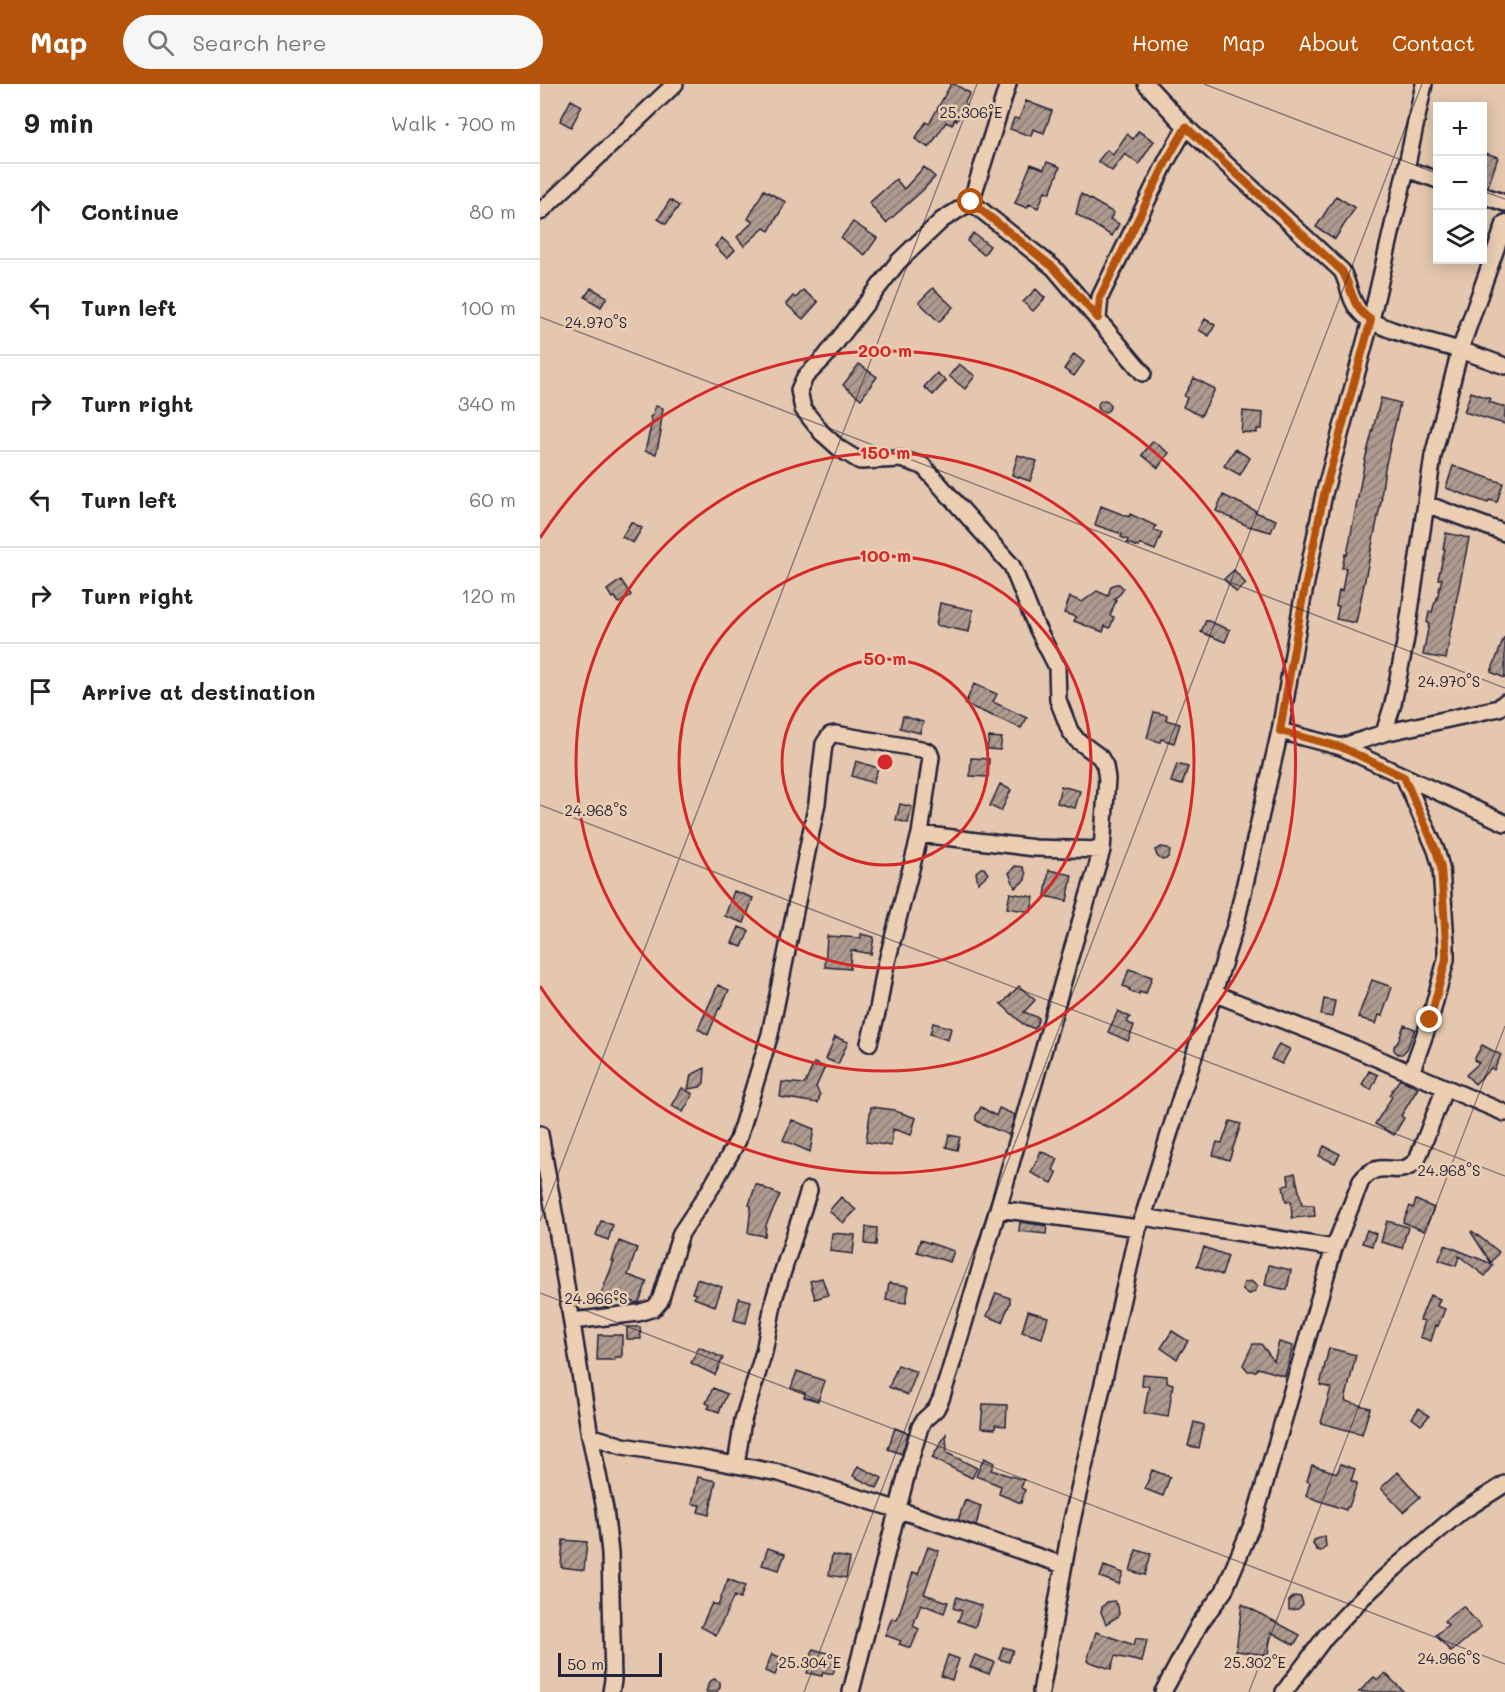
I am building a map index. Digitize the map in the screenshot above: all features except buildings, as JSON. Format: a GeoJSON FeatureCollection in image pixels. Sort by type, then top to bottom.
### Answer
{"type":"FeatureCollection","features":[{"type":"Feature","properties":{"kind":"street"},"geometry":{"type":"LineString","coordinates":[[540,212],[675,84]]}},
{"type":"Feature","properties":{"kind":"street"},"geometry":{"type":"LineString","coordinates":[[851,1692],[911,1457],[920,1427],[936,1409],[941,1399],[1102,850],[1107,779],[1106,766],[1100,757],[1077,740],[1070,731],[1058,700],[1057,667],[1036,626],[1012,566],[923,466],[901,459],[860,461],[840,449],[822,433],[803,409],[799,390],[805,376],[825,357],[898,262],[942,220],[971,202],[1008,84]]}},
{"type":"Feature","properties":{"kind":"street"},"geometry":{"type":"LineString","coordinates":[[1146,84],[1186,127],[1342,271],[1355,305],[1361,314],[1387,328],[1505,366]]}},
{"type":"Feature","properties":{"kind":"street"},"geometry":{"type":"LineString","coordinates":[[1041,1692],[1063,1565],[1140,1222],[1236,922],[1280,731],[1302,602],[1324,494],[1371,320],[1424,84]]}},
{"type":"Feature","properties":{"kind":"street"},"geometry":{"type":"LineString","coordinates":[[1098,318],[1100,297],[1167,160],[1186,127]]}},
{"type":"Feature","properties":{"kind":"street"},"geometry":{"type":"LineString","coordinates":[[1406,169],[1433,179]]}},
{"type":"Feature","properties":{"kind":"street"},"geometry":{"type":"LineString","coordinates":[[1487,197],[1505,203]]}},
{"type":"Feature","properties":{"kind":"street"},"geometry":{"type":"LineString","coordinates":[[971,202],[1054,268],[1143,373]]}},
{"type":"Feature","properties":{"kind":"street"},"geometry":{"type":"LineString","coordinates":[[1384,733],[1393,704],[1406,638],[1433,456],[1460,350],[1505,224]]}},
{"type":"Feature","properties":{"kind":"street"},"geometry":{"type":"LineString","coordinates":[[1426,504],[1505,533]]}},
{"type":"Feature","properties":{"kind":"street"},"geometry":{"type":"LineString","coordinates":[[1341,747],[1384,733],[1503,707]]}},
{"type":"Feature","properties":{"kind":"street"},"geometry":{"type":"LineString","coordinates":[[1280,731],[1341,747],[1505,824]]}},
{"type":"Feature","properties":{"kind":"street"},"geometry":{"type":"LineString","coordinates":[[573,1321],[638,1313],[654,1308],[660,1301],[681,1233],[711,1188],[738,1140],[770,1034],[817,803],[824,744],[830,735],[835,734],[911,747],[929,752],[931,757],[920,834],[869,1043]]}},
{"type":"Feature","properties":{"kind":"street"},"geometry":{"type":"LineString","coordinates":[[1404,777],[1436,850],[1441,867],[1446,943],[1446,960],[1420,1052],[1411,1073]]}},
{"type":"Feature","properties":{"kind":"street"},"geometry":{"type":"LineString","coordinates":[[920,834],[1035,848],[1102,850]]}},
{"type":"Feature","properties":{"kind":"street"},"geometry":{"type":"LineString","coordinates":[[1213,993],[1346,1045],[1505,1113]]}},
{"type":"Feature","properties":{"kind":"street"},"geometry":{"type":"LineString","coordinates":[[1163,1692],[1200,1623],[1224,1591],[1254,1520],[1334,1248],[1361,1181],[1373,1170],[1382,1168],[1401,1171],[1417,1160],[1445,1088]]}},
{"type":"Feature","properties":{"kind":"street"},"geometry":{"type":"LineString","coordinates":[[540,1134],[573,1321],[590,1436],[605,1509],[610,1553],[613,1680],[611,1692]]}},
{"type":"Feature","properties":{"kind":"street"},"geometry":{"type":"LineString","coordinates":[[736,1465],[743,1420],[764,1352],[774,1299],[809,1190]]}},
{"type":"Feature","properties":{"kind":"street"},"geometry":{"type":"LineString","coordinates":[[998,1209],[1140,1222],[1334,1248]]}},
{"type":"Feature","properties":{"kind":"street"},"geometry":{"type":"LineString","coordinates":[[590,1436],[623,1446],[779,1473],[1063,1565]]}},
{"type":"Feature","properties":{"kind":"street"},"geometry":{"type":"LineString","coordinates":[[1284,1692],[1326,1636],[1371,1590],[1458,1514],[1505,1484]]}},
{"type":"Feature","properties":{"kind":"route"},"geometry":{"type":"LineString","coordinates":[[971,202],[1054,268],[1098,318],[1100,297],[1167,160],[1186,127],[1342,271],[1355,305],[1361,314],[1371,320],[1324,494],[1302,602],[1280,731],[1341,747],[1404,777],[1436,850],[1441,867],[1446,960],[1430,1020]]}}]}
